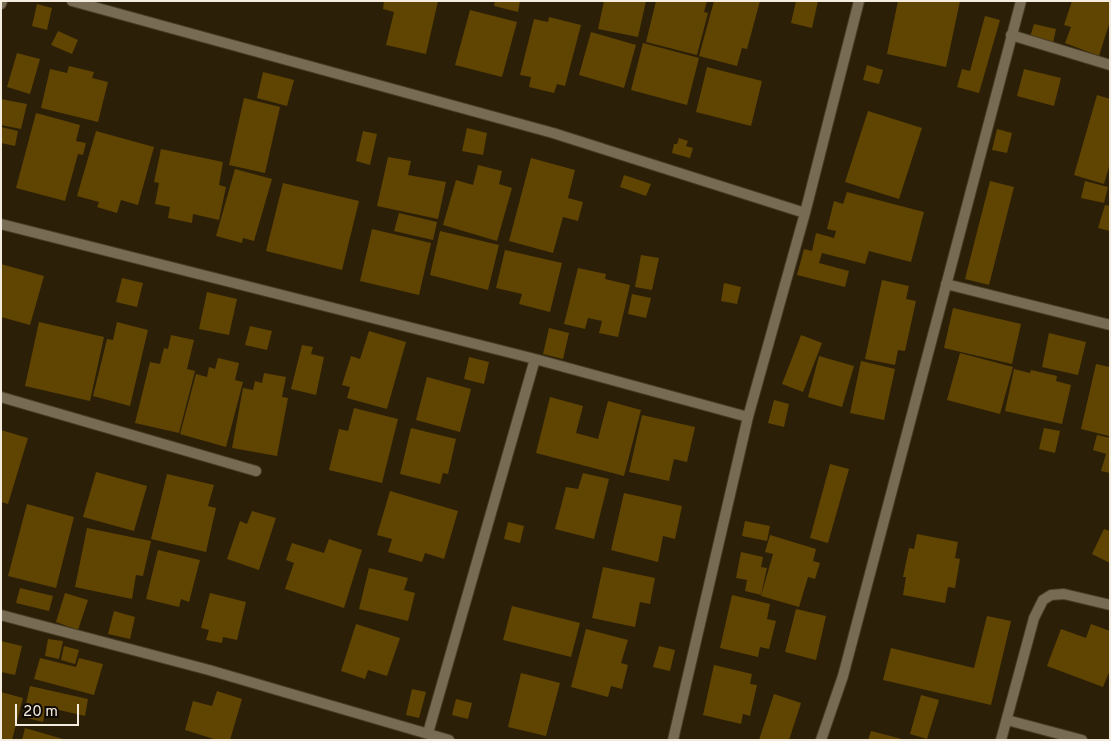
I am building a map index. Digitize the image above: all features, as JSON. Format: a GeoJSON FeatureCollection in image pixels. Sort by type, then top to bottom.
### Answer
{"type":"FeatureCollection","features":[{"type":"Feature","properties":{"kind":"street"},"geometry":{"type":"LineString","coordinates":[[72,1],[553,133],[805,213]]}},
{"type":"Feature","properties":{"kind":"street"},"geometry":{"type":"LineString","coordinates":[[673,740],[748,417],[805,213],[859,1]]}},
{"type":"Feature","properties":{"kind":"street"},"geometry":{"type":"LineString","coordinates":[[822,740],[843,676],[1021,1]]}},
{"type":"Feature","properties":{"kind":"street"},"geometry":{"type":"LineString","coordinates":[[1012,35],[1110,65]]}},
{"type":"Feature","properties":{"kind":"street"},"geometry":{"type":"LineString","coordinates":[[1,224],[535,359],[748,417]]}},
{"type":"Feature","properties":{"kind":"street"},"geometry":{"type":"LineString","coordinates":[[946,284],[1110,325]]}},
{"type":"Feature","properties":{"kind":"street"},"geometry":{"type":"LineString","coordinates":[[428,733],[535,359]]}},
{"type":"Feature","properties":{"kind":"street"},"geometry":{"type":"LineString","coordinates":[[1,397],[256,471]]}},
{"type":"Feature","properties":{"kind":"street"},"geometry":{"type":"LineString","coordinates":[[1001,740],[1034,618],[1043,600],[1051,595],[1064,594],[1110,605]]}},
{"type":"Feature","properties":{"kind":"street"},"geometry":{"type":"LineString","coordinates":[[1,615],[209,670],[449,740]]}},
{"type":"Feature","properties":{"kind":"street"},"geometry":{"type":"LineString","coordinates":[[1006,720],[1082,740]]}},
{"type":"Feature","properties":{"kind":"building"},"geometry":{"type":"Polygon","coordinates":[[[384,1],[438,1],[426,54],[386,45],[394,12],[383,9],[384,1]]]}},
{"type":"Feature","properties":{"kind":"building"},"geometry":{"type":"Polygon","coordinates":[[[495,1],[520,1],[518,12],[494,6],[495,1]]]}},
{"type":"Feature","properties":{"kind":"building"},"geometry":{"type":"Polygon","coordinates":[[[604,1],[646,1],[638,37],[598,29],[604,1]]]}},
{"type":"Feature","properties":{"kind":"building"},"geometry":{"type":"Polygon","coordinates":[[[656,1],[707,1],[704,12],[708,13],[697,55],[646,42],[656,1]]]}},
{"type":"Feature","properties":{"kind":"building"},"geometry":{"type":"Polygon","coordinates":[[[714,1],[760,1],[747,49],[742,48],[737,66],[699,56],[714,1]]]}},
{"type":"Feature","properties":{"kind":"building"},"geometry":{"type":"Polygon","coordinates":[[[796,1],[818,1],[812,28],[791,23],[796,1]]]}},
{"type":"Feature","properties":{"kind":"building"},"geometry":{"type":"Polygon","coordinates":[[[898,1],[960,1],[946,67],[887,54],[898,1]]]}},
{"type":"Feature","properties":{"kind":"building"},"geometry":{"type":"Polygon","coordinates":[[[1072,1],[1110,1],[1110,21],[1099,56],[1065,43],[1071,27],[1064,25],[1072,1]]]}},
{"type":"Feature","properties":{"kind":"building"},"geometry":{"type":"Polygon","coordinates":[[[37,4],[52,8],[47,30],[32,26],[37,4]]]}},
{"type":"Feature","properties":{"kind":"building"},"geometry":{"type":"Polygon","coordinates":[[[470,10],[517,22],[502,77],[455,65],[470,10]]]}},
{"type":"Feature","properties":{"kind":"building"},"geometry":{"type":"Polygon","coordinates":[[[985,16],[1000,20],[979,93],[957,87],[962,69],[970,71],[985,16]]]}},
{"type":"Feature","properties":{"kind":"building"},"geometry":{"type":"Polygon","coordinates":[[[549,17],[581,25],[565,86],[557,84],[554,93],[529,87],[531,77],[520,75],[534,19],[548,22],[549,17]]]}},
{"type":"Feature","properties":{"kind":"building"},"geometry":{"type":"Polygon","coordinates":[[[1034,24],[1056,29],[1053,43],[1030,37],[1034,24]]]}},
{"type":"Feature","properties":{"kind":"building"},"geometry":{"type":"Polygon","coordinates":[[[58,31],[78,40],[72,54],[51,45],[58,31]]]}},
{"type":"Feature","properties":{"kind":"building"},"geometry":{"type":"Polygon","coordinates":[[[591,32],[636,45],[624,88],[579,75],[591,32]]]}},
{"type":"Feature","properties":{"kind":"building"},"geometry":{"type":"Polygon","coordinates":[[[643,43],[699,58],[687,105],[631,90],[643,43]]]}},
{"type":"Feature","properties":{"kind":"building"},"geometry":{"type":"Polygon","coordinates":[[[17,53],[40,59],[30,94],[7,87],[17,53]]]}},
{"type":"Feature","properties":{"kind":"building"},"geometry":{"type":"Polygon","coordinates":[[[867,65],[883,70],[879,84],[863,80],[867,65]]]}},
{"type":"Feature","properties":{"kind":"building"},"geometry":{"type":"Polygon","coordinates":[[[69,66],[94,72],[92,78],[108,82],[98,122],[41,108],[50,69],[67,73],[69,66]]]}},
{"type":"Feature","properties":{"kind":"building"},"geometry":{"type":"Polygon","coordinates":[[[707,67],[762,81],[751,126],[696,112],[707,67]]]}},
{"type":"Feature","properties":{"kind":"building"},"geometry":{"type":"Polygon","coordinates":[[[1024,69],[1061,78],[1054,106],[1017,96],[1024,69]]]}},
{"type":"Feature","properties":{"kind":"building"},"geometry":{"type":"Polygon","coordinates":[[[263,72],[294,80],[287,106],[257,98],[263,72]]]}},
{"type":"Feature","properties":{"kind":"building"},"geometry":{"type":"Polygon","coordinates":[[[1097,95],[1110,99],[1110,163],[1104,184],[1074,175],[1097,95]]]}},
{"type":"Feature","properties":{"kind":"building"},"geometry":{"type":"Polygon","coordinates":[[[244,98],[280,107],[265,173],[229,165],[244,98]]]}},
{"type":"Feature","properties":{"kind":"building"},"geometry":{"type":"Polygon","coordinates":[[[1,99],[27,104],[21,129],[1,125],[1,99]]]}},
{"type":"Feature","properties":{"kind":"building"},"geometry":{"type":"Polygon","coordinates":[[[868,111],[922,128],[899,199],[845,182],[868,111]]]}},
{"type":"Feature","properties":{"kind":"building"},"geometry":{"type":"Polygon","coordinates":[[[36,113],[80,125],[76,141],[86,143],[83,155],[78,154],[65,201],[16,188],[36,113]]]}},
{"type":"Feature","properties":{"kind":"building"},"geometry":{"type":"Polygon","coordinates":[[[1,127],[18,131],[15,146],[1,143],[1,127]]]}},
{"type":"Feature","properties":{"kind":"building"},"geometry":{"type":"Polygon","coordinates":[[[467,128],[487,133],[483,155],[462,151],[467,128]]]}},
{"type":"Feature","properties":{"kind":"building"},"geometry":{"type":"Polygon","coordinates":[[[997,129],[1012,133],[1007,153],[992,150],[997,129]]]}},
{"type":"Feature","properties":{"kind":"building"},"geometry":{"type":"Polygon","coordinates":[[[96,131],[154,147],[138,205],[121,200],[117,213],[97,207],[99,202],[77,196],[96,131]]]}},
{"type":"Feature","properties":{"kind":"building"},"geometry":{"type":"Polygon","coordinates":[[[363,131],[377,134],[370,165],[356,161],[363,131]]]}},
{"type":"Feature","properties":{"kind":"building"},"geometry":{"type":"Polygon","coordinates":[[[679,138],[688,141],[686,146],[693,148],[690,158],[672,153],[674,144],[677,144],[679,138]]]}},
{"type":"Feature","properties":{"kind":"building"},"geometry":{"type":"Polygon","coordinates":[[[161,149],[223,162],[219,185],[226,187],[219,220],[193,214],[192,223],[168,218],[170,207],[155,204],[159,183],[154,182],[161,149]]]}},
{"type":"Feature","properties":{"kind":"building"},"geometry":{"type":"Polygon","coordinates":[[[388,157],[411,161],[408,175],[446,182],[438,219],[377,206],[388,157]]]}},
{"type":"Feature","properties":{"kind":"building"},"geometry":{"type":"Polygon","coordinates":[[[531,158],[575,170],[568,198],[583,202],[578,221],[563,217],[553,253],[509,241],[531,158]]]}},
{"type":"Feature","properties":{"kind":"building"},"geometry":{"type":"Polygon","coordinates":[[[478,165],[502,171],[499,184],[512,188],[497,241],[443,225],[456,180],[473,185],[478,165]]]}},
{"type":"Feature","properties":{"kind":"building"},"geometry":{"type":"Polygon","coordinates":[[[235,169],[272,179],[254,241],[243,238],[242,243],[216,236],[235,169]]]}},
{"type":"Feature","properties":{"kind":"building"},"geometry":{"type":"Polygon","coordinates":[[[624,175],[651,184],[646,196],[620,187],[624,175]]]}},
{"type":"Feature","properties":{"kind":"building"},"geometry":{"type":"Polygon","coordinates":[[[990,181],[1014,187],[989,285],[965,279],[990,181]]]}},
{"type":"Feature","properties":{"kind":"building"},"geometry":{"type":"Polygon","coordinates":[[[1085,181],[1108,187],[1104,203],[1081,198],[1085,181]]]}},
{"type":"Feature","properties":{"kind":"building"},"geometry":{"type":"Polygon","coordinates":[[[283,183],[359,201],[342,270],[266,251],[283,183]]]}},
{"type":"Feature","properties":{"kind":"building"},"geometry":{"type":"Polygon","coordinates":[[[847,192],[924,212],[911,262],[869,251],[865,264],[822,253],[819,263],[849,271],[845,287],[797,275],[804,249],[812,251],[816,233],[834,238],[836,231],[827,229],[834,201],[843,204],[847,192]]]}},
{"type":"Feature","properties":{"kind":"building"},"geometry":{"type":"Polygon","coordinates":[[[1105,205],[1110,206],[1110,231],[1098,228],[1105,205]]]}},
{"type":"Feature","properties":{"kind":"building"},"geometry":{"type":"Polygon","coordinates":[[[399,213],[437,222],[433,240],[394,231],[399,213]]]}},
{"type":"Feature","properties":{"kind":"building"},"geometry":{"type":"Polygon","coordinates":[[[372,229],[431,243],[419,295],[360,281],[372,229]]]}},
{"type":"Feature","properties":{"kind":"building"},"geometry":{"type":"Polygon","coordinates":[[[440,231],[499,245],[488,290],[430,275],[440,231]]]}},
{"type":"Feature","properties":{"kind":"building"},"geometry":{"type":"Polygon","coordinates":[[[505,250],[562,263],[550,312],[519,304],[522,294],[496,288],[505,250]]]}},
{"type":"Feature","properties":{"kind":"building"},"geometry":{"type":"Polygon","coordinates":[[[641,255],[659,258],[652,290],[635,287],[641,255]]]}},
{"type":"Feature","properties":{"kind":"building"},"geometry":{"type":"Polygon","coordinates":[[[1,264],[44,276],[30,325],[1,317],[1,264]]]}},
{"type":"Feature","properties":{"kind":"building"},"geometry":{"type":"Polygon","coordinates":[[[578,268],[606,274],[605,279],[630,285],[618,337],[599,333],[602,321],[588,318],[585,329],[564,324],[578,268]]]}},
{"type":"Feature","properties":{"kind":"building"},"geometry":{"type":"Polygon","coordinates":[[[122,278],[143,283],[137,307],[116,302],[122,278]]]}},
{"type":"Feature","properties":{"kind":"building"},"geometry":{"type":"Polygon","coordinates":[[[882,280],[909,286],[906,299],[916,301],[905,351],[898,350],[895,365],[865,359],[882,280]]]}},
{"type":"Feature","properties":{"kind":"building"},"geometry":{"type":"Polygon","coordinates":[[[724,283],[741,287],[737,304],[721,301],[724,283]]]}},
{"type":"Feature","properties":{"kind":"building"},"geometry":{"type":"Polygon","coordinates":[[[207,292],[237,299],[229,335],[199,329],[207,292]]]}},
{"type":"Feature","properties":{"kind":"building"},"geometry":{"type":"Polygon","coordinates":[[[632,294],[651,298],[646,318],[628,314],[632,294]]]}},
{"type":"Feature","properties":{"kind":"building"},"geometry":{"type":"Polygon","coordinates":[[[953,308],[1021,324],[1012,364],[944,348],[953,308]]]}},
{"type":"Feature","properties":{"kind":"building"},"geometry":{"type":"Polygon","coordinates":[[[39,322],[104,337],[90,401],[25,386],[39,322]]]}},
{"type":"Feature","properties":{"kind":"building"},"geometry":{"type":"Polygon","coordinates":[[[117,322],[148,330],[130,406],[93,396],[107,339],[113,340],[117,322]]]}},
{"type":"Feature","properties":{"kind":"building"},"geometry":{"type":"Polygon","coordinates":[[[250,326],[272,331],[267,350],[245,345],[250,326]]]}},
{"type":"Feature","properties":{"kind":"building"},"geometry":{"type":"Polygon","coordinates":[[[549,328],[569,333],[563,359],[543,354],[549,328]]]}},
{"type":"Feature","properties":{"kind":"building"},"geometry":{"type":"Polygon","coordinates":[[[369,331],[406,342],[387,409],[347,398],[350,387],[342,385],[351,356],[360,359],[369,331]]]}},
{"type":"Feature","properties":{"kind":"building"},"geometry":{"type":"Polygon","coordinates":[[[1049,333],[1086,342],[1078,375],[1042,367],[1049,333]]]}},
{"type":"Feature","properties":{"kind":"building"},"geometry":{"type":"Polygon","coordinates":[[[171,335],[194,340],[187,369],[195,371],[179,433],[135,423],[150,362],[160,364],[164,348],[168,349],[171,335]]]}},
{"type":"Feature","properties":{"kind":"building"},"geometry":{"type":"Polygon","coordinates":[[[801,335],[822,343],[803,392],[782,384],[801,335]]]}},
{"type":"Feature","properties":{"kind":"building"},"geometry":{"type":"Polygon","coordinates":[[[302,345],[313,347],[311,354],[324,357],[316,395],[291,389],[302,345]]]}},
{"type":"Feature","properties":{"kind":"building"},"geometry":{"type":"Polygon","coordinates":[[[960,353],[1013,367],[1000,414],[947,400],[960,353]]]}},
{"type":"Feature","properties":{"kind":"building"},"geometry":{"type":"Polygon","coordinates":[[[819,356],[854,366],[842,407],[808,397],[819,356]]]}},
{"type":"Feature","properties":{"kind":"building"},"geometry":{"type":"Polygon","coordinates":[[[469,357],[489,362],[484,384],[464,379],[469,357]]]}},
{"type":"Feature","properties":{"kind":"building"},"geometry":{"type":"Polygon","coordinates":[[[218,358],[239,363],[235,380],[243,382],[226,447],[180,434],[196,374],[207,377],[209,367],[215,369],[218,358]]]}},
{"type":"Feature","properties":{"kind":"building"},"geometry":{"type":"Polygon","coordinates":[[[861,361],[895,369],[884,420],[850,413],[861,361]]]}},
{"type":"Feature","properties":{"kind":"building"},"geometry":{"type":"Polygon","coordinates":[[[1096,364],[1110,367],[1109,436],[1081,429],[1096,364]]]}},
{"type":"Feature","properties":{"kind":"building"},"geometry":{"type":"Polygon","coordinates":[[[1014,369],[1030,373],[1031,370],[1057,376],[1056,381],[1071,385],[1062,424],[1005,411],[1014,369]]]}},
{"type":"Feature","properties":{"kind":"building"},"geometry":{"type":"Polygon","coordinates":[[[264,373],[286,377],[282,397],[288,398],[277,456],[232,448],[243,388],[253,390],[255,381],[262,383],[264,373]]]}},
{"type":"Feature","properties":{"kind":"building"},"geometry":{"type":"Polygon","coordinates":[[[427,377],[471,389],[460,432],[416,420],[427,377]]]}},
{"type":"Feature","properties":{"kind":"building"},"geometry":{"type":"Polygon","coordinates":[[[550,397],[583,406],[576,433],[598,439],[608,401],[641,410],[624,476],[536,453],[550,397]]]}},
{"type":"Feature","properties":{"kind":"building"},"geometry":{"type":"Polygon","coordinates":[[[774,400],[789,404],[784,427],[768,423],[774,400]]]}},
{"type":"Feature","properties":{"kind":"building"},"geometry":{"type":"Polygon","coordinates":[[[354,408],[398,419],[382,483],[329,470],[339,429],[348,431],[354,408]]]}},
{"type":"Feature","properties":{"kind":"building"},"geometry":{"type":"Polygon","coordinates":[[[642,415],[695,427],[687,462],[674,459],[669,481],[629,472],[642,415]]]}},
{"type":"Feature","properties":{"kind":"building"},"geometry":{"type":"Polygon","coordinates":[[[411,428],[456,439],[448,474],[443,473],[440,484],[400,474],[411,428]]]}},
{"type":"Feature","properties":{"kind":"building"},"geometry":{"type":"Polygon","coordinates":[[[1044,428],[1060,431],[1055,453],[1039,449],[1044,428]]]}},
{"type":"Feature","properties":{"kind":"building"},"geometry":{"type":"Polygon","coordinates":[[[1,430],[28,438],[8,504],[1,502],[1,430]]]}},
{"type":"Feature","properties":{"kind":"building"},"geometry":{"type":"Polygon","coordinates":[[[1097,435],[1110,438],[1110,473],[1101,471],[1106,454],[1093,450],[1097,435]]]}},
{"type":"Feature","properties":{"kind":"building"},"geometry":{"type":"Polygon","coordinates":[[[830,464],[849,469],[828,543],[810,538],[830,464]]]}},
{"type":"Feature","properties":{"kind":"building"},"geometry":{"type":"Polygon","coordinates":[[[96,472],[147,486],[134,531],[83,517],[96,472]]]}},
{"type":"Feature","properties":{"kind":"building"},"geometry":{"type":"Polygon","coordinates":[[[583,473],[609,479],[594,539],[555,529],[566,487],[578,489],[583,473]]]}},
{"type":"Feature","properties":{"kind":"building"},"geometry":{"type":"Polygon","coordinates":[[[167,474],[214,485],[208,506],[216,508],[206,552],[151,539],[167,474]]]}},
{"type":"Feature","properties":{"kind":"building"},"geometry":{"type":"Polygon","coordinates":[[[390,491],[458,511],[444,559],[425,553],[422,562],[388,552],[392,539],[377,535],[390,491]]]}},
{"type":"Feature","properties":{"kind":"building"},"geometry":{"type":"Polygon","coordinates":[[[624,493],[682,506],[675,539],[663,536],[658,562],[611,550],[624,493]]]}},
{"type":"Feature","properties":{"kind":"building"},"geometry":{"type":"Polygon","coordinates":[[[27,504],[74,517],[56,588],[8,576],[27,504]]]}},
{"type":"Feature","properties":{"kind":"building"},"geometry":{"type":"Polygon","coordinates":[[[252,511],[276,518],[259,570],[227,559],[240,521],[247,524],[252,511]]]}},
{"type":"Feature","properties":{"kind":"building"},"geometry":{"type":"Polygon","coordinates":[[[745,521],[770,526],[767,541],[742,536],[745,521]]]}},
{"type":"Feature","properties":{"kind":"building"},"geometry":{"type":"Polygon","coordinates":[[[508,522],[524,526],[520,543],[504,539],[508,522]]]}},
{"type":"Feature","properties":{"kind":"building"},"geometry":{"type":"Polygon","coordinates":[[[87,528],[151,541],[143,576],[136,575],[132,599],[75,587],[87,528]]]}},
{"type":"Feature","properties":{"kind":"building"},"geometry":{"type":"Polygon","coordinates":[[[1104,529],[1110,531],[1110,563],[1092,554],[1104,529]]]}},
{"type":"Feature","properties":{"kind":"building"},"geometry":{"type":"Polygon","coordinates":[[[917,534],[958,542],[955,558],[960,559],[955,588],[948,587],[945,603],[903,595],[906,577],[903,577],[909,548],[914,549],[917,534]]]}},
{"type":"Feature","properties":{"kind":"building"},"geometry":{"type":"Polygon","coordinates":[[[770,535],[816,549],[813,561],[820,563],[815,579],[808,577],[799,607],[761,596],[773,554],[765,552],[770,535]]]}},
{"type":"Feature","properties":{"kind":"building"},"geometry":{"type":"Polygon","coordinates":[[[329,539],[362,550],[344,608],[285,589],[294,563],[286,560],[292,543],[324,553],[329,539]]]}},
{"type":"Feature","properties":{"kind":"building"},"geometry":{"type":"Polygon","coordinates":[[[158,550],[200,560],[189,602],[181,599],[179,607],[146,599],[158,550]]]}},
{"type":"Feature","properties":{"kind":"building"},"geometry":{"type":"Polygon","coordinates":[[[741,552],[763,557],[761,567],[767,568],[761,595],[745,591],[747,580],[736,578],[741,552]]]}},
{"type":"Feature","properties":{"kind":"building"},"geometry":{"type":"Polygon","coordinates":[[[603,567],[655,578],[650,604],[640,602],[635,627],[592,618],[603,567]]]}},
{"type":"Feature","properties":{"kind":"building"},"geometry":{"type":"Polygon","coordinates":[[[369,568],[408,578],[404,590],[415,593],[408,621],[359,609],[369,568]]]}},
{"type":"Feature","properties":{"kind":"building"},"geometry":{"type":"Polygon","coordinates":[[[20,588],[53,596],[49,611],[16,603],[20,588]]]}},
{"type":"Feature","properties":{"kind":"building"},"geometry":{"type":"Polygon","coordinates":[[[65,593],[88,600],[78,630],[56,622],[65,593]]]}},
{"type":"Feature","properties":{"kind":"building"},"geometry":{"type":"Polygon","coordinates":[[[210,593],[246,602],[237,640],[223,637],[222,643],[206,640],[209,630],[201,628],[210,593]]]}},
{"type":"Feature","properties":{"kind":"building"},"geometry":{"type":"Polygon","coordinates":[[[732,595],[770,604],[767,619],[776,621],[769,649],[760,647],[758,657],[720,648],[732,595]]]}},
{"type":"Feature","properties":{"kind":"building"},"geometry":{"type":"Polygon","coordinates":[[[512,606],[580,623],[571,657],[503,640],[512,606]]]}},
{"type":"Feature","properties":{"kind":"building"},"geometry":{"type":"Polygon","coordinates":[[[796,609],[826,616],[816,660],[785,652],[796,609]]]}},
{"type":"Feature","properties":{"kind":"building"},"geometry":{"type":"Polygon","coordinates":[[[114,611],[135,617],[130,639],[108,634],[114,611]]]}},
{"type":"Feature","properties":{"kind":"building"},"geometry":{"type":"Polygon","coordinates":[[[987,616],[1011,621],[991,705],[883,680],[891,648],[974,668],[987,616]]]}},
{"type":"Feature","properties":{"kind":"building"},"geometry":{"type":"Polygon","coordinates":[[[356,624],[400,638],[387,676],[368,670],[365,679],[341,671],[356,624]]]}},
{"type":"Feature","properties":{"kind":"building"},"geometry":{"type":"Polygon","coordinates":[[[1091,624],[1110,631],[1110,670],[1103,687],[1047,666],[1061,629],[1086,638],[1091,624]]]}},
{"type":"Feature","properties":{"kind":"building"},"geometry":{"type":"Polygon","coordinates":[[[586,629],[628,640],[621,663],[628,665],[622,689],[611,686],[608,697],[571,687],[586,629]]]}},
{"type":"Feature","properties":{"kind":"building"},"geometry":{"type":"Polygon","coordinates":[[[48,639],[63,641],[59,659],[45,656],[48,639]]]}},
{"type":"Feature","properties":{"kind":"building"},"geometry":{"type":"Polygon","coordinates":[[[1,641],[22,646],[15,675],[1,672],[1,641]]]}},
{"type":"Feature","properties":{"kind":"building"},"geometry":{"type":"Polygon","coordinates":[[[64,646],[79,650],[75,664],[61,660],[64,646]]]}},
{"type":"Feature","properties":{"kind":"building"},"geometry":{"type":"Polygon","coordinates":[[[659,646],[675,650],[670,671],[653,667],[659,646]]]}},
{"type":"Feature","properties":{"kind":"building"},"geometry":{"type":"Polygon","coordinates":[[[40,658],[76,667],[79,658],[103,664],[94,695],[34,679],[40,658]]]}},
{"type":"Feature","properties":{"kind":"building"},"geometry":{"type":"Polygon","coordinates":[[[714,665],[752,674],[750,684],[757,685],[750,716],[743,714],[741,724],[703,715],[714,665]]]}},
{"type":"Feature","properties":{"kind":"building"},"geometry":{"type":"Polygon","coordinates":[[[521,673],[560,683],[546,736],[508,727],[521,673]]]}},
{"type":"Feature","properties":{"kind":"building"},"geometry":{"type":"Polygon","coordinates":[[[30,686],[88,699],[85,716],[46,707],[43,722],[23,717],[30,686]]]}},
{"type":"Feature","properties":{"kind":"building"},"geometry":{"type":"Polygon","coordinates":[[[412,689],[426,692],[419,718],[406,715],[412,689]]]}},
{"type":"Feature","properties":{"kind":"building"},"geometry":{"type":"Polygon","coordinates":[[[217,691],[242,699],[230,740],[217,740],[185,730],[193,701],[212,706],[217,691]]]}},
{"type":"Feature","properties":{"kind":"building"},"geometry":{"type":"Polygon","coordinates":[[[1,692],[23,698],[12,740],[1,740],[1,692]]]}},
{"type":"Feature","properties":{"kind":"building"},"geometry":{"type":"Polygon","coordinates":[[[774,694],[801,703],[789,740],[759,740],[774,694]]]}},
{"type":"Feature","properties":{"kind":"building"},"geometry":{"type":"Polygon","coordinates":[[[921,695],[939,700],[927,739],[910,734],[921,695]]]}},
{"type":"Feature","properties":{"kind":"building"},"geometry":{"type":"Polygon","coordinates":[[[456,699],[472,703],[468,719],[452,715],[456,699]]]}},
{"type":"Feature","properties":{"kind":"building"},"geometry":{"type":"Polygon","coordinates":[[[25,728],[63,739],[63,740],[22,740],[25,728]]]}},
{"type":"Feature","properties":{"kind":"building"},"geometry":{"type":"Polygon","coordinates":[[[871,731],[902,739],[902,740],[868,740],[871,731]]]}}]}
